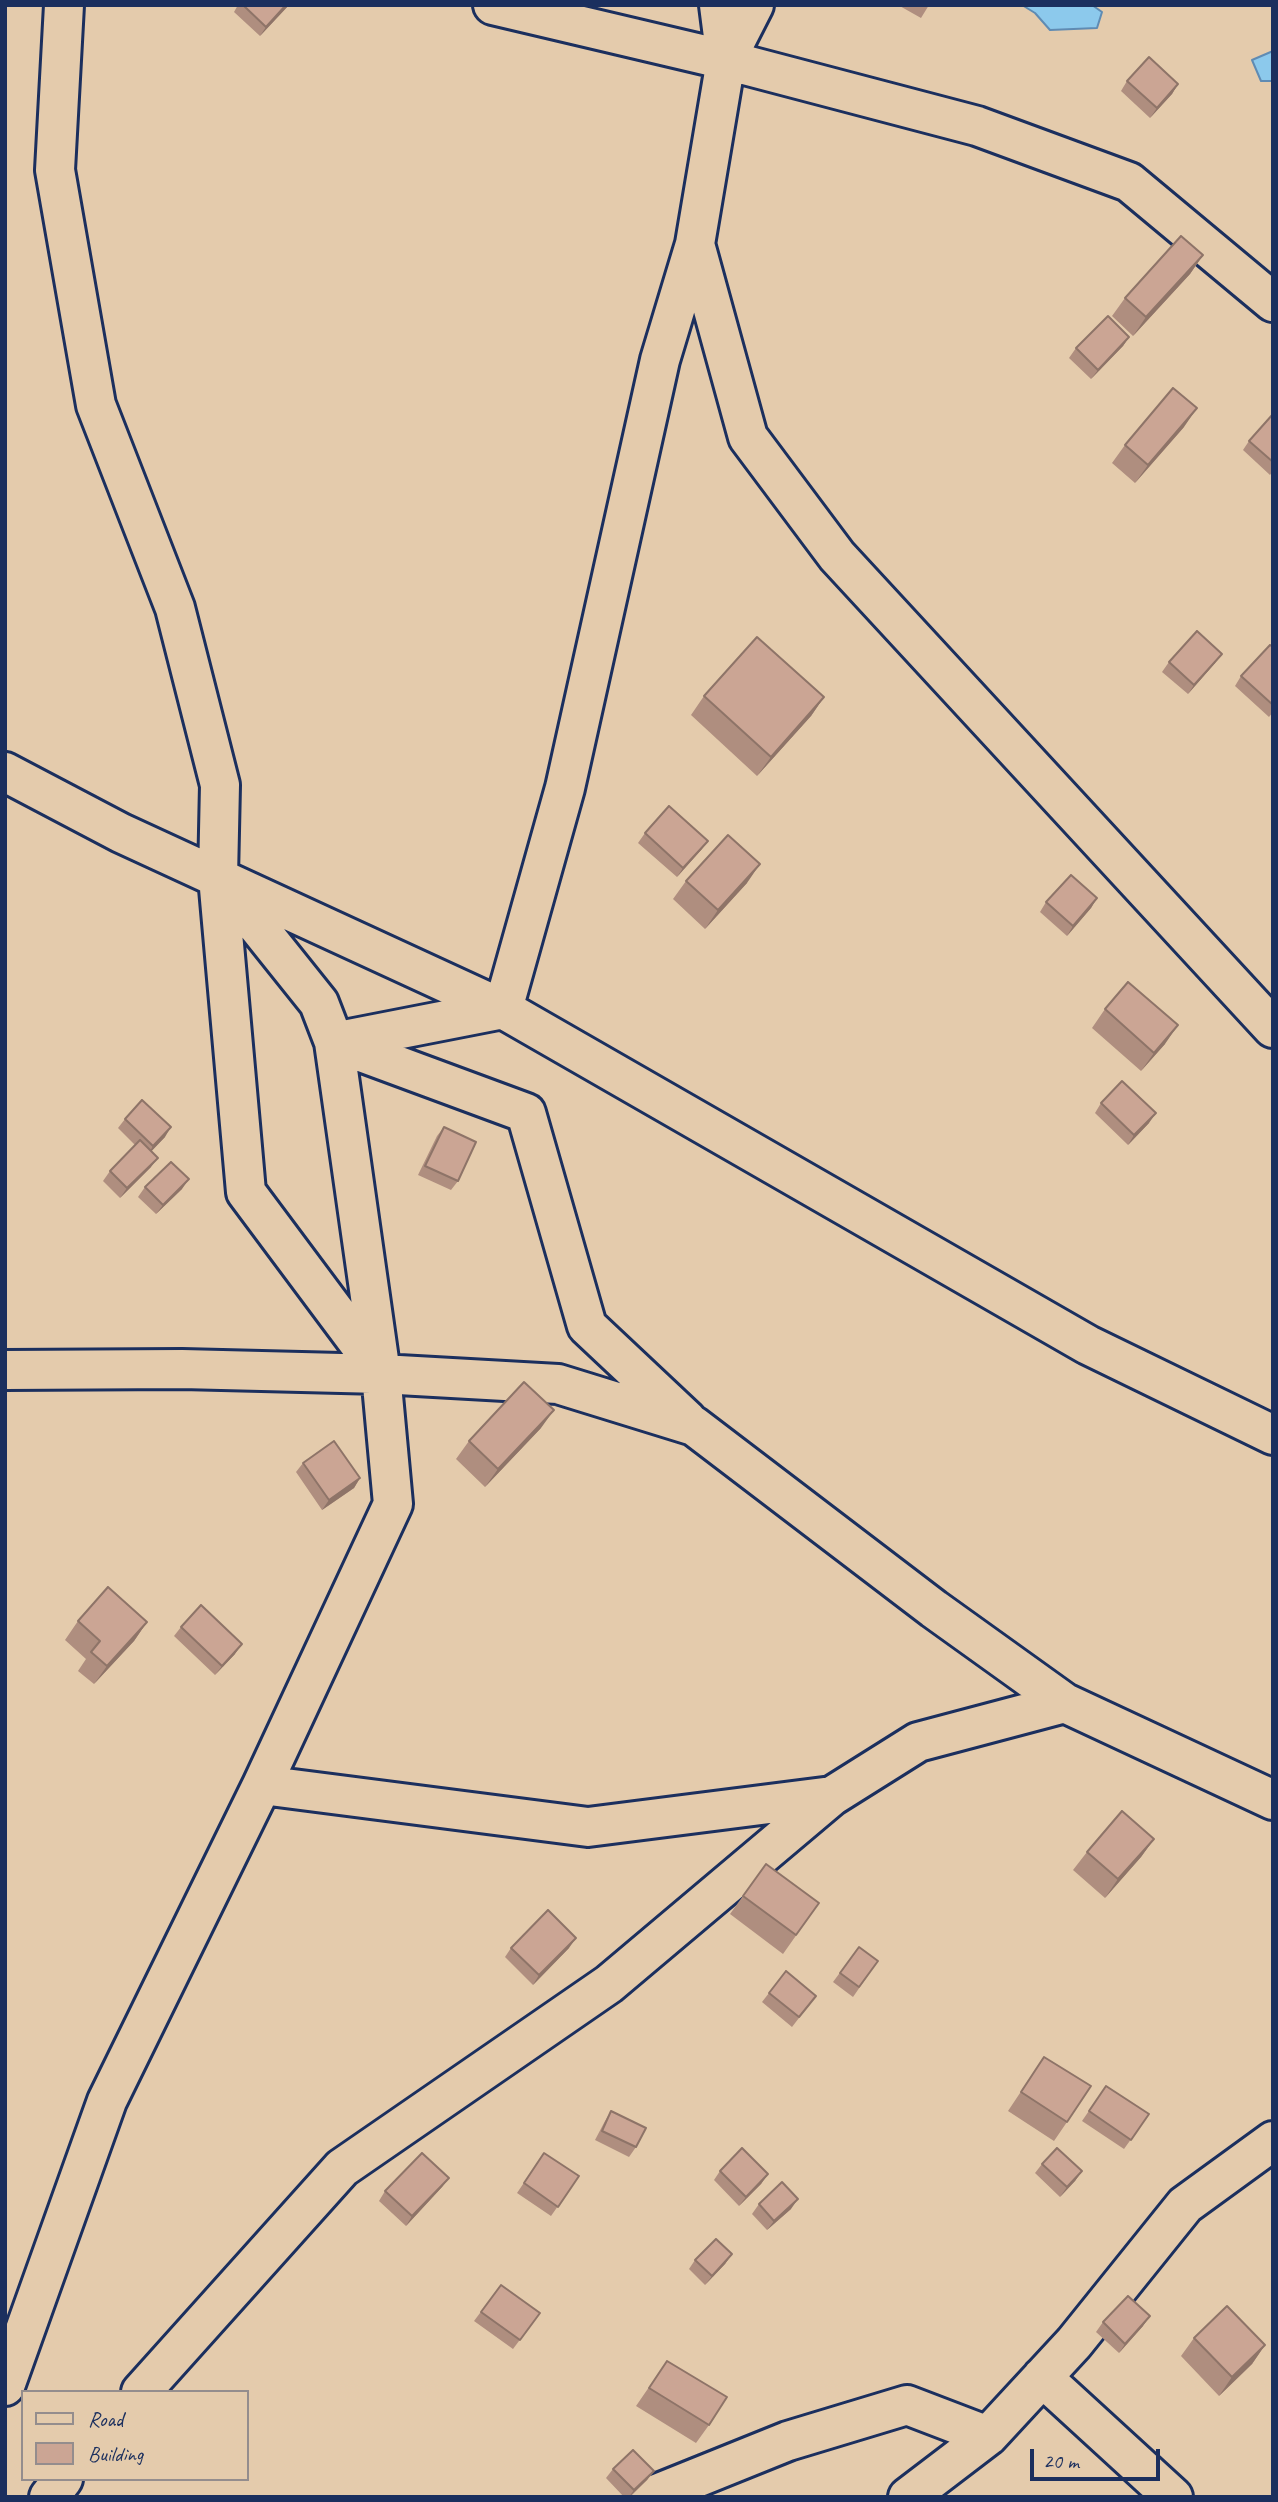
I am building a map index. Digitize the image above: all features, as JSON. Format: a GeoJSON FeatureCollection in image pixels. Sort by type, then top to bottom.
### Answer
{"type":"FeatureCollection","features":[{"type":"Feature","properties":{"kind":"street"},"geometry":{"type":"LineString","coordinates":[[64,5],[55,170],[96,405],[175,608],[220,785],[218,877],[246,1192],[381,1374]]}},
{"type":"Feature","properties":{"kind":"street"},"geometry":{"type":"LineString","coordinates":[[493,5],[726,60],[977,126],[1129,182],[1273,302]]}},
{"type":"Feature","properties":{"kind":"street"},"geometry":{"type":"LineString","coordinates":[[503,1009],[565,788],[660,360],[695,244],[726,60],[719,5]]}},
{"type":"Feature","properties":{"kind":"street"},"geometry":{"type":"LineString","coordinates":[[726,60],[754,5]]}},
{"type":"Feature","properties":{"kind":"street"},"geometry":{"type":"LineString","coordinates":[[695,244],[748,437],[837,556],[1273,1028]]}},
{"type":"Feature","properties":{"kind":"street"},"geometry":{"type":"LineString","coordinates":[[5,772],[121,832],[503,1009],[1088,1345],[1273,1435]]}},
{"type":"Feature","properties":{"kind":"street"},"geometry":{"type":"LineString","coordinates":[[5,2386],[107,2101],[262,1785],[393,1504],[381,1374],[334,1042],[319,1003],[218,877]]}},
{"type":"Feature","properties":{"kind":"street"},"geometry":{"type":"LineString","coordinates":[[334,1042],[503,1009]]}},
{"type":"Feature","properties":{"kind":"street"},"geometry":{"type":"LineString","coordinates":[[334,1042],[526,1113],[587,1326],[694,1426],[934,1609],[1065,1703],[1273,1800]]}},
{"type":"Feature","properties":{"kind":"street"},"geometry":{"type":"LineString","coordinates":[[5,1370],[182,1369],[381,1374],[558,1384],[694,1426]]}},
{"type":"Feature","properties":{"kind":"street"},"geometry":{"type":"LineString","coordinates":[[143,2390],[342,2168],[609,1984],[832,1796],[918,1742],[1065,1703]]}},
{"type":"Feature","properties":{"kind":"street"},"geometry":{"type":"LineString","coordinates":[[262,1785],[588,1827],[832,1796]]}},
{"type":"Feature","properties":{"kind":"street"},"geometry":{"type":"LineString","coordinates":[[908,2497],[988,2436],[1074,2343],[1185,2205],[1273,2141]]}},
{"type":"Feature","properties":{"kind":"street"},"geometry":{"type":"LineString","coordinates":[[1042,2377],[1173,2497]]}},
{"type":"Feature","properties":{"kind":"street"},"geometry":{"type":"LineString","coordinates":[[649,2497],[788,2441],[908,2405],[988,2436]]}},
{"type":"Feature","properties":{"kind":"street"},"geometry":{"type":"LineString","coordinates":[[48,2497],[61,2481]]}},
{"type":"Feature","properties":{"kind":"water"},"geometry":{"type":"Polygon","coordinates":[[[1022,5],[1092,5],[1102,12],[1097,28],[1050,30],[1035,13],[1022,5]]]}},
{"type":"Feature","properties":{"kind":"water"},"geometry":{"type":"Polygon","coordinates":[[[1273,51],[1273,81],[1261,81],[1252,60],[1273,51]]]}},
{"type":"Feature","properties":{"kind":"building"},"geometry":{"type":"Polygon","coordinates":[[[243,5],[286,5],[266,27],[243,5]]]}},
{"type":"Feature","properties":{"kind":"building"},"geometry":{"type":"Polygon","coordinates":[[[1149,57],[1178,84],[1157,108],[1127,81],[1149,57]]]}},
{"type":"Feature","properties":{"kind":"building"},"geometry":{"type":"Polygon","coordinates":[[[1181,236],[1203,255],[1146,317],[1125,298],[1181,236]]]}},
{"type":"Feature","properties":{"kind":"building"},"geometry":{"type":"Polygon","coordinates":[[[1108,316],[1129,337],[1098,370],[1076,348],[1108,316]]]}},
{"type":"Feature","properties":{"kind":"building"},"geometry":{"type":"Polygon","coordinates":[[[1173,388],[1197,408],[1148,465],[1125,445],[1173,388]]]}},
{"type":"Feature","properties":{"kind":"building"},"geometry":{"type":"Polygon","coordinates":[[[1273,414],[1273,462],[1249,441],[1273,414]]]}},
{"type":"Feature","properties":{"kind":"building"},"geometry":{"type":"Polygon","coordinates":[[[1197,631],[1222,654],[1194,685],[1169,662],[1197,631]]]}},
{"type":"Feature","properties":{"kind":"building"},"geometry":{"type":"Polygon","coordinates":[[[757,637],[824,697],[771,757],[704,696],[757,637]]]}},
{"type":"Feature","properties":{"kind":"building"},"geometry":{"type":"Polygon","coordinates":[[[1270,645],[1273,647],[1273,705],[1241,676],[1270,645]]]}},
{"type":"Feature","properties":{"kind":"building"},"geometry":{"type":"Polygon","coordinates":[[[669,806],[708,841],[683,868],[645,833],[669,806]]]}},
{"type":"Feature","properties":{"kind":"building"},"geometry":{"type":"Polygon","coordinates":[[[728,835],[760,864],[718,910],[686,881],[728,835]]]}},
{"type":"Feature","properties":{"kind":"building"},"geometry":{"type":"Polygon","coordinates":[[[1071,875],[1097,898],[1073,926],[1046,902],[1071,875]]]}},
{"type":"Feature","properties":{"kind":"building"},"geometry":{"type":"Polygon","coordinates":[[[1128,982],[1178,1025],[1154,1053],[1105,1009],[1128,982]]]}},
{"type":"Feature","properties":{"kind":"building"},"geometry":{"type":"Polygon","coordinates":[[[1122,1081],[1156,1113],[1134,1135],[1101,1103],[1122,1081]]]}},
{"type":"Feature","properties":{"kind":"building"},"geometry":{"type":"Polygon","coordinates":[[[142,1100],[171,1127],[153,1146],[125,1119],[142,1100]]]}},
{"type":"Feature","properties":{"kind":"building"},"geometry":{"type":"Polygon","coordinates":[[[444,1127],[476,1142],[458,1181],[425,1166],[444,1127]]]}},
{"type":"Feature","properties":{"kind":"building"},"geometry":{"type":"Polygon","coordinates":[[[140,1140],[158,1158],[127,1188],[110,1171],[140,1140]]]}},
{"type":"Feature","properties":{"kind":"building"},"geometry":{"type":"Polygon","coordinates":[[[171,1162],[189,1179],[163,1205],[145,1187],[171,1162]]]}},
{"type":"Feature","properties":{"kind":"building"},"geometry":{"type":"Polygon","coordinates":[[[524,1382],[554,1410],[498,1469],[469,1441],[524,1382]]]}},
{"type":"Feature","properties":{"kind":"building"},"geometry":{"type":"Polygon","coordinates":[[[334,1441],[360,1478],[329,1500],[303,1463],[334,1441]]]}},
{"type":"Feature","properties":{"kind":"building"},"geometry":{"type":"Polygon","coordinates":[[[108,1587],[147,1622],[107,1666],[91,1652],[100,1641],[78,1621],[108,1587]]]}},
{"type":"Feature","properties":{"kind":"building"},"geometry":{"type":"Polygon","coordinates":[[[201,1605],[242,1644],[222,1666],[181,1627],[201,1605]]]}},
{"type":"Feature","properties":{"kind":"building"},"geometry":{"type":"Polygon","coordinates":[[[1122,1811],[1154,1839],[1118,1879],[1087,1852],[1122,1811]]]}},
{"type":"Feature","properties":{"kind":"building"},"geometry":{"type":"Polygon","coordinates":[[[766,1864],[819,1903],[796,1935],[743,1896],[766,1864]]]}},
{"type":"Feature","properties":{"kind":"building"},"geometry":{"type":"Polygon","coordinates":[[[548,1910],[576,1938],[539,1975],[511,1948],[548,1910]]]}},
{"type":"Feature","properties":{"kind":"building"},"geometry":{"type":"Polygon","coordinates":[[[859,1947],[878,1961],[859,1987],[840,1973],[859,1947]]]}},
{"type":"Feature","properties":{"kind":"building"},"geometry":{"type":"Polygon","coordinates":[[[786,1971],[816,1996],[799,2017],[769,1993],[786,1971]]]}},
{"type":"Feature","properties":{"kind":"building"},"geometry":{"type":"Polygon","coordinates":[[[1044,2057],[1091,2086],[1067,2122],[1021,2092],[1044,2057]]]}},
{"type":"Feature","properties":{"kind":"building"},"geometry":{"type":"Polygon","coordinates":[[[1106,2086],[1149,2114],[1131,2140],[1089,2111],[1106,2086]]]}},
{"type":"Feature","properties":{"kind":"building"},"geometry":{"type":"Polygon","coordinates":[[[611,2111],[646,2128],[636,2147],[602,2131],[611,2111]]]}},
{"type":"Feature","properties":{"kind":"building"},"geometry":{"type":"Polygon","coordinates":[[[742,2148],[768,2174],[746,2197],[720,2171],[742,2148]]]}},
{"type":"Feature","properties":{"kind":"building"},"geometry":{"type":"Polygon","coordinates":[[[1057,2148],[1082,2171],[1067,2187],[1042,2164],[1057,2148]]]}},
{"type":"Feature","properties":{"kind":"building"},"geometry":{"type":"Polygon","coordinates":[[[422,2153],[449,2178],[412,2216],[385,2191],[422,2153]]]}},
{"type":"Feature","properties":{"kind":"building"},"geometry":{"type":"Polygon","coordinates":[[[544,2153],[579,2176],[558,2207],[524,2183],[544,2153]]]}},
{"type":"Feature","properties":{"kind":"building"},"geometry":{"type":"Polygon","coordinates":[[[782,2182],[798,2199],[774,2221],[759,2204],[782,2182]]]}},
{"type":"Feature","properties":{"kind":"building"},"geometry":{"type":"Polygon","coordinates":[[[716,2239],[732,2254],[712,2276],[695,2260],[716,2239]]]}},
{"type":"Feature","properties":{"kind":"building"},"geometry":{"type":"Polygon","coordinates":[[[501,2285],[540,2313],[520,2340],[481,2312],[501,2285]]]}},
{"type":"Feature","properties":{"kind":"building"},"geometry":{"type":"Polygon","coordinates":[[[1128,2296],[1150,2316],[1125,2344],[1103,2322],[1128,2296]]]}},
{"type":"Feature","properties":{"kind":"building"},"geometry":{"type":"Polygon","coordinates":[[[1227,2306],[1265,2345],[1232,2377],[1194,2338],[1227,2306]]]}},
{"type":"Feature","properties":{"kind":"building"},"geometry":{"type":"Polygon","coordinates":[[[667,2361],[727,2397],[709,2425],[649,2388],[667,2361]]]}},
{"type":"Feature","properties":{"kind":"building"},"geometry":{"type":"Polygon","coordinates":[[[633,2450],[654,2471],[634,2490],[613,2469],[633,2450]]]}}]}
